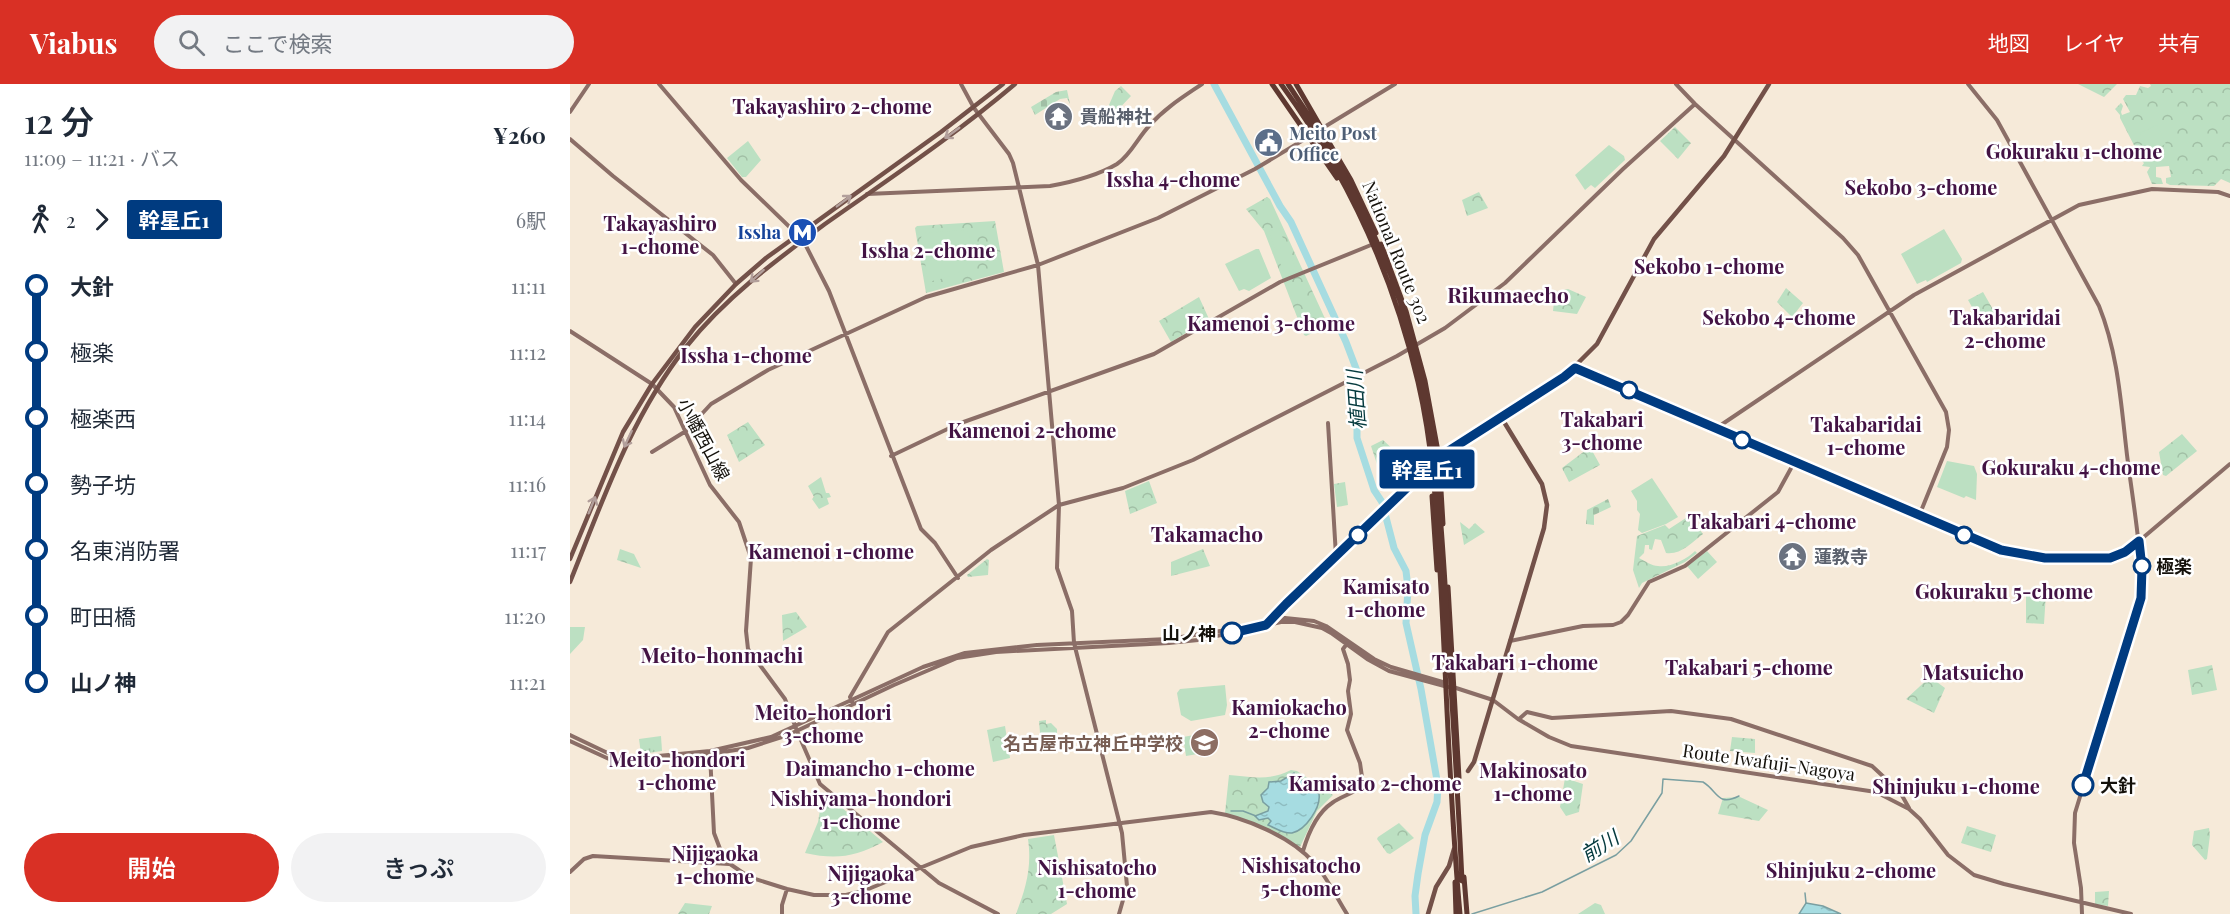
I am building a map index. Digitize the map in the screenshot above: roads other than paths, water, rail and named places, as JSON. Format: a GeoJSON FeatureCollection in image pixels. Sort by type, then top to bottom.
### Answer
{"type":"FeatureCollection","features":[{"type":"Feature","properties":{"kind":"highway"},"geometry":{"type":"LineString","coordinates":[[1272,84],[1350,196]]}},
{"type":"Feature","properties":{"kind":"highway"},"geometry":{"type":"LineString","coordinates":[[1280,84],[1326,152],[1372,242],[1399,312],[1419,383],[1428,432],[1436,510],[1462,914]]}},
{"type":"Feature","properties":{"kind":"highway","name":"National Route 302"},"geometry":{"type":"LineString","coordinates":[[1280,84],[1342,185],[1387,280],[1409,349],[1430,465],[1454,849],[1462,914]]}},
{"type":"Feature","properties":{"kind":"highway"},"geometry":{"type":"LineString","coordinates":[[1289,84],[1344,174]]}},
{"type":"Feature","properties":{"kind":"highway","name":"National Route 302"},"geometry":{"type":"LineString","coordinates":[[1289,84],[1321,129],[1351,180],[1395,278],[1417,344],[1439,457],[1466,902],[1462,914]]}},
{"type":"Feature","properties":{"kind":"highway"},"geometry":{"type":"LineString","coordinates":[[1296,84],[1363,211],[1393,282],[1415,352],[1429,412],[1441,508],[1459,881]]}},
{"type":"Feature","properties":{"kind":"main road"},"geometry":{"type":"LineString","coordinates":[[570,559],[623,432],[652,384],[686,338],[736,284],[766,258],[974,108],[1003,84]]}},
{"type":"Feature","properties":{"kind":"main road"},"geometry":{"type":"LineString","coordinates":[[570,582],[633,429],[686,347],[727,302],[771,263],[978,114],[1015,84]]}},
{"type":"Feature","properties":{"kind":"main road"},"geometry":{"type":"LineString","coordinates":[[1468,771],[1474,762],[1541,540],[1547,505],[1546,495],[1538,476],[1501,417],[1564,377],[1597,344],[1654,239],[1719,163],[1769,84]]}},
{"type":"Feature","properties":{"kind":"main road"},"geometry":{"type":"LineString","coordinates":[[1467,762],[1469,764],[1474,762]]}},
{"type":"Feature","properties":{"kind":"main road"},"geometry":{"type":"LineString","coordinates":[[1428,914],[1436,887],[1446,871],[1454,849]]}},
{"type":"Feature","properties":{"kind":"street"},"geometry":{"type":"LineString","coordinates":[[570,112],[589,84]]}},
{"type":"Feature","properties":{"kind":"street"},"geometry":{"type":"LineString","coordinates":[[659,84],[741,180],[803,240],[829,291],[921,529],[935,543],[958,578]]}},
{"type":"Feature","properties":{"kind":"street"},"geometry":{"type":"LineString","coordinates":[[961,84],[978,114],[1009,154],[1038,265],[1059,505],[1057,564],[1072,611],[1074,645],[1121,824],[1127,880],[1125,897],[1119,914]]}},
{"type":"Feature","properties":{"kind":"street"},"geometry":{"type":"LineString","coordinates":[[866,194],[1050,186],[1078,180],[1117,164],[1126,156],[1148,126],[1167,108],[1202,84]]}},
{"type":"Feature","properties":{"kind":"street"},"geometry":{"type":"LineString","coordinates":[[652,452],[686,431],[711,404],[768,370],[926,297],[1038,265],[1158,218],[1256,168],[1395,84]]}},
{"type":"Feature","properties":{"kind":"street"},"geometry":{"type":"LineString","coordinates":[[1676,84],[1734,140],[1843,238],[1858,255],[1890,311],[1946,412],[1948,421],[1945,456],[1919,516]]}},
{"type":"Feature","properties":{"kind":"street"},"geometry":{"type":"LineString","coordinates":[[1968,84],[1998,120],[2099,306],[2109,332],[2121,402],[2142,568],[2141,598],[2075,813],[2074,843],[2083,903],[2082,914]]}},
{"type":"Feature","properties":{"kind":"street"},"geometry":{"type":"LineString","coordinates":[[852,702],[850,697],[888,632],[991,550],[1059,505],[1123,488],[1193,460],[1362,374],[1445,328],[1505,284],[1623,169],[1695,104]]}},
{"type":"Feature","properties":{"kind":"street"},"geometry":{"type":"LineString","coordinates":[[570,140],[713,255],[736,284]]}},
{"type":"Feature","properties":{"kind":"street"},"geometry":{"type":"LineString","coordinates":[[1716,429],[1914,295],[2079,205],[2152,189],[2218,192],[2230,196]]}},
{"type":"Feature","properties":{"kind":"street"},"geometry":{"type":"LineString","coordinates":[[891,456],[958,424],[1154,354],[1280,282],[1371,245]]}},
{"type":"Feature","properties":{"kind":"street","name":"小幡西山線"},"geometry":{"type":"LineString","coordinates":[[570,331],[658,388],[674,406],[710,485],[735,515],[744,532],[751,558],[746,632],[748,649],[785,699],[820,784],[921,868],[963,897],[998,914]]}},
{"type":"Feature","properties":{"kind":"street"},"geometry":{"type":"LineString","coordinates":[[1575,368],[2001,550],[2045,558],[2110,558],[2125,552],[2230,464]]}},
{"type":"Feature","properties":{"kind":"street"},"geometry":{"type":"LineString","coordinates":[[1266,625],[1439,457],[1501,417]]}},
{"type":"Feature","properties":{"kind":"street"},"geometry":{"type":"LineString","coordinates":[[1328,423],[1336,556]]}},
{"type":"Feature","properties":{"kind":"street"},"geometry":{"type":"LineString","coordinates":[[1510,641],[1583,626],[1613,625],[1621,622],[1649,582],[1685,566],[1778,492],[1795,461]]}},
{"type":"Feature","properties":{"kind":"street"},"geometry":{"type":"LineString","coordinates":[[570,735],[614,756],[627,759],[748,748],[957,658],[996,651],[1195,636],[1285,618],[1314,621],[1326,626],[1347,643]]}},
{"type":"Feature","properties":{"kind":"street"},"geometry":{"type":"LineString","coordinates":[[1074,645],[1179,642],[1266,625],[1296,622],[1331,633],[1347,643]]}},
{"type":"Feature","properties":{"kind":"street"},"geometry":{"type":"LineString","coordinates":[[1303,851],[1314,825],[1330,804],[1353,794],[1361,786],[1359,763],[1347,730],[1351,714],[1348,691],[1350,672],[1342,649],[1347,643]]}},
{"type":"Feature","properties":{"kind":"street","name":"Route Iwafuji-Nagoya"},"geometry":{"type":"LineString","coordinates":[[1347,643],[1389,671],[1444,684],[1493,700],[1518,719],[1549,737],[1571,746],[1862,788],[1887,796],[1909,809],[1920,819],[1948,855],[1974,875],[2131,914]]}},
{"type":"Feature","properties":{"kind":"street"},"geometry":{"type":"LineString","coordinates":[[1518,719],[1527,712],[1552,718],[1671,711],[1731,719],[1872,766],[1900,792],[1909,809]]}},
{"type":"Feature","properties":{"kind":"street"},"geometry":{"type":"LineString","coordinates":[[570,741],[609,759],[633,764],[710,752]]}},
{"type":"Feature","properties":{"kind":"street"},"geometry":{"type":"LineString","coordinates":[[710,752],[714,833],[722,854],[730,864],[749,877],[787,889],[824,896],[846,895],[878,886],[980,845],[1024,835],[1199,813],[1223,814],[1253,824],[1303,851],[1325,876],[1347,914]]}},
{"type":"Feature","properties":{"kind":"street"},"geometry":{"type":"LineString","coordinates":[[570,872],[584,859],[593,856],[730,864]]}},
{"type":"Feature","properties":{"kind":"street"},"geometry":{"type":"LineString","coordinates":[[782,914],[787,889]]}},
{"type":"Feature","properties":{"kind":"water"},"geometry":{"type":"Polygon","coordinates":[[[1294,773],[1319,794],[1319,799],[1307,823],[1297,831],[1289,833],[1268,825],[1271,821],[1268,818],[1259,820],[1255,816],[1268,811],[1269,807],[1263,802],[1261,795],[1268,788],[1269,782],[1281,781],[1294,773]]]}},
{"type":"Feature","properties":{"kind":"water"},"geometry":{"type":"Polygon","coordinates":[[[1806,903],[1823,906],[1841,914],[1799,914],[1806,903]]]}},
{"type":"Feature","properties":{"kind":"waterway","name":"植田川"},"geometry":{"type":"LineString","coordinates":[[1214,84],[1280,206],[1291,222],[1346,342],[1357,371],[1357,438],[1374,490],[1382,502],[1394,548],[1406,571],[1408,588],[1406,623],[1421,689],[1438,786],[1437,802],[1425,835],[1418,874],[1415,896],[1416,914]]}},
{"type":"Feature","properties":{"kind":"waterway","name":"前川"},"geometry":{"type":"LineString","coordinates":[[1472,914],[1542,892],[1616,855],[1631,841],[1662,793],[1663,779],[1703,782],[1726,800],[1739,796]]}},
{"type":"Feature","properties":{"kind":"waterway"},"geometry":{"type":"LineString","coordinates":[[1231,811],[1243,811],[1256,816]]}},
{"type":"Feature","properties":{"kind":"waterway","name":"前川"},"geometry":{"type":"LineString","coordinates":[[1805,893],[1806,903]]}},
{"type":"Feature","properties":{"kind":"place","name":"貴船神社"},"geometry":{"type":"Point","coordinates":[1059,116]}},
{"type":"Feature","properties":{"kind":"place","name":"Meito Post Office"},"geometry":{"type":"Point","coordinates":[1268,143]}},
{"type":"Feature","properties":{"kind":"place","name":"Issha"},"geometry":{"type":"Point","coordinates":[802,232]}},
{"type":"Feature","properties":{"kind":"place","name":"蓮教寺"},"geometry":{"type":"Point","coordinates":[1793,556]}},
{"type":"Feature","properties":{"kind":"place","name":"極楽"},"geometry":{"type":"Point","coordinates":[2142,566]}},
{"type":"Feature","properties":{"kind":"place","name":"山ノ神"},"geometry":{"type":"Point","coordinates":[1232,633]}},
{"type":"Feature","properties":{"kind":"place","name":"名古屋市立神丘中学校"},"geometry":{"type":"Point","coordinates":[1204,743]}},
{"type":"Feature","properties":{"kind":"place","name":"大針"},"geometry":{"type":"Point","coordinates":[2083,785]}},
{"type":"Feature","properties":{"kind":"district","name":"Takayashiro 2-chome"},"geometry":{"type":"Point","coordinates":[832,105]}},
{"type":"Feature","properties":{"kind":"district","name":"Gokuraku 1-chome"},"geometry":{"type":"Point","coordinates":[2074,150]}},
{"type":"Feature","properties":{"kind":"district","name":"Issha 4-chome"},"geometry":{"type":"Point","coordinates":[1173,178]}},
{"type":"Feature","properties":{"kind":"district","name":"Sekobo 3-chome"},"geometry":{"type":"Point","coordinates":[1921,186]}},
{"type":"Feature","properties":{"kind":"district","name":"Takayashiro 1-chome"},"geometry":{"type":"Point","coordinates":[660,234]}},
{"type":"Feature","properties":{"kind":"district","name":"Issha 2-chome"},"geometry":{"type":"Point","coordinates":[928,249]}},
{"type":"Feature","properties":{"kind":"district","name":"Sekobo 1-chome"},"geometry":{"type":"Point","coordinates":[1709,265]}},
{"type":"Feature","properties":{"kind":"district","name":"Rikumaecho"},"geometry":{"type":"Point","coordinates":[1508,294]}},
{"type":"Feature","properties":{"kind":"district","name":"Sekobo 4-chome"},"geometry":{"type":"Point","coordinates":[1779,316]}},
{"type":"Feature","properties":{"kind":"district","name":"Kamenoi 3-chome"},"geometry":{"type":"Point","coordinates":[1271,322]}},
{"type":"Feature","properties":{"kind":"district","name":"Takabaridai 2-chome"},"geometry":{"type":"Point","coordinates":[2005,328]}},
{"type":"Feature","properties":{"kind":"district","name":"Issha 1-chome"},"geometry":{"type":"Point","coordinates":[746,354]}},
{"type":"Feature","properties":{"kind":"district","name":"Kamenoi 2-chome"},"geometry":{"type":"Point","coordinates":[1032,429]}},
{"type":"Feature","properties":{"kind":"district","name":"Takabari 3-chome"},"geometry":{"type":"Point","coordinates":[1602,430]}},
{"type":"Feature","properties":{"kind":"district","name":"Takabaridai 1-chome"},"geometry":{"type":"Point","coordinates":[1866,434]}},
{"type":"Feature","properties":{"kind":"district","name":"Gokuraku 4-chome"},"geometry":{"type":"Point","coordinates":[2071,466]}},
{"type":"Feature","properties":{"kind":"district","name":"Takabari 4-chome"},"geometry":{"type":"Point","coordinates":[1772,520]}},
{"type":"Feature","properties":{"kind":"district","name":"Takamacho"},"geometry":{"type":"Point","coordinates":[1207,533]}},
{"type":"Feature","properties":{"kind":"district","name":"Kamenoi 1-chome"},"geometry":{"type":"Point","coordinates":[831,550]}},
{"type":"Feature","properties":{"kind":"district","name":"Gokuraku 5-chome"},"geometry":{"type":"Point","coordinates":[2004,590]}},
{"type":"Feature","properties":{"kind":"district","name":"Kamisato 1-chome"},"geometry":{"type":"Point","coordinates":[1386,596]}},
{"type":"Feature","properties":{"kind":"district","name":"Meito-honmachi"},"geometry":{"type":"Point","coordinates":[722,654]}},
{"type":"Feature","properties":{"kind":"district","name":"Takabari 1-chome"},"geometry":{"type":"Point","coordinates":[1515,661]}},
{"type":"Feature","properties":{"kind":"district","name":"Takabari 5-chome"},"geometry":{"type":"Point","coordinates":[1749,666]}},
{"type":"Feature","properties":{"kind":"district","name":"Matsuicho"},"geometry":{"type":"Point","coordinates":[1973,671]}},
{"type":"Feature","properties":{"kind":"district","name":"Kamiokacho 2-chome"},"geometry":{"type":"Point","coordinates":[1289,718]}},
{"type":"Feature","properties":{"kind":"district","name":"Meito-hondori 3-chome"},"geometry":{"type":"Point","coordinates":[823,722]}},
{"type":"Feature","properties":{"kind":"district","name":"Daimancho 1-chome"},"geometry":{"type":"Point","coordinates":[880,767]}},
{"type":"Feature","properties":{"kind":"district","name":"Meito-hondori 1-chome"},"geometry":{"type":"Point","coordinates":[677,770]}},
{"type":"Feature","properties":{"kind":"district","name":"Makinosato 1-chome"},"geometry":{"type":"Point","coordinates":[1533,780]}},
{"type":"Feature","properties":{"kind":"district","name":"Kamisato 2-chome"},"geometry":{"type":"Point","coordinates":[1375,782]}},
{"type":"Feature","properties":{"kind":"district","name":"Shinjuku 1-chome"},"geometry":{"type":"Point","coordinates":[1956,785]}},
{"type":"Feature","properties":{"kind":"district","name":"Nishiyama-hondori 1-chome"},"geometry":{"type":"Point","coordinates":[861,808]}},
{"type":"Feature","properties":{"kind":"district","name":"Nijigaoka 1-chome"},"geometry":{"type":"Point","coordinates":[715,864]}},
{"type":"Feature","properties":{"kind":"district","name":"Shinjuku 2-chome"},"geometry":{"type":"Point","coordinates":[1851,869]}},
{"type":"Feature","properties":{"kind":"district","name":"Nishisatocho 5-chome"},"geometry":{"type":"Point","coordinates":[1301,876]}},
{"type":"Feature","properties":{"kind":"district","name":"Nishisatocho 1-chome"},"geometry":{"type":"Point","coordinates":[1097,878]}},
{"type":"Feature","properties":{"kind":"district","name":"Nijigaoka 3-chome"},"geometry":{"type":"Point","coordinates":[871,884]}}]}
